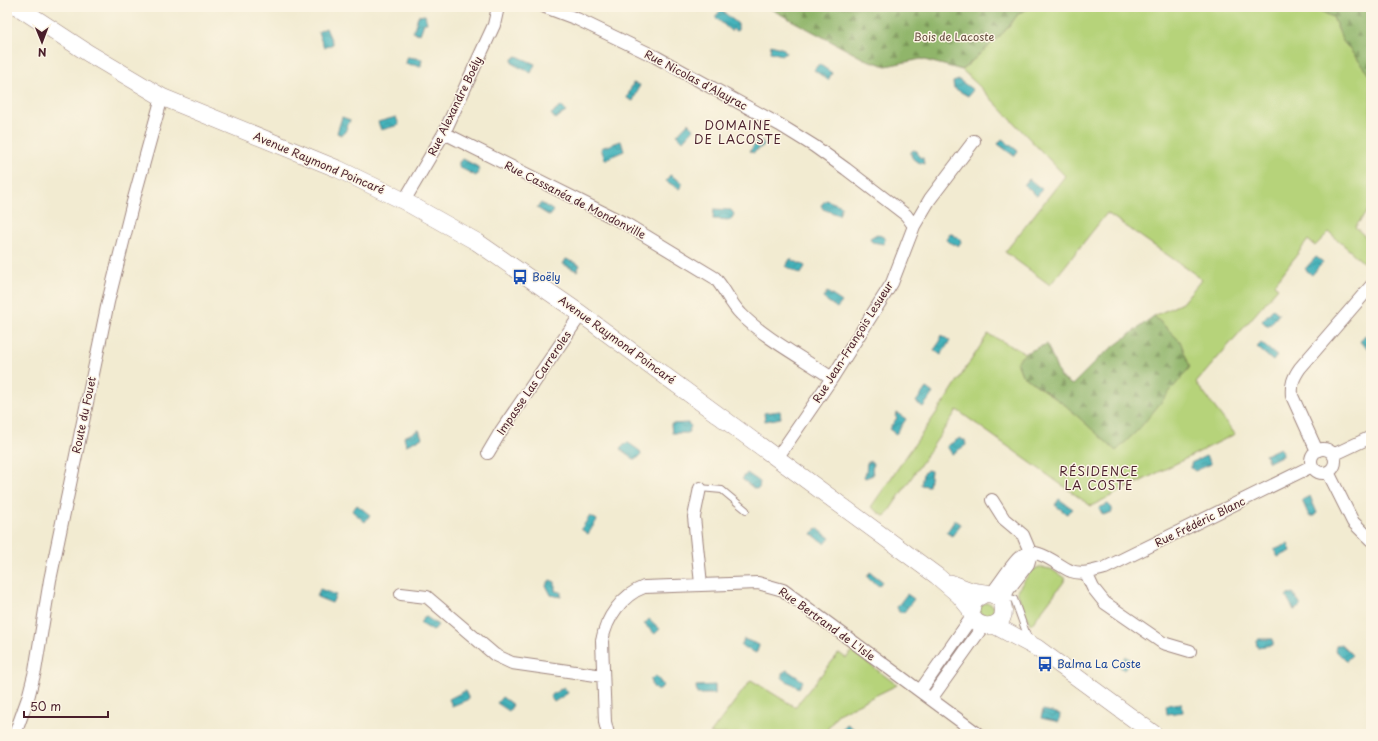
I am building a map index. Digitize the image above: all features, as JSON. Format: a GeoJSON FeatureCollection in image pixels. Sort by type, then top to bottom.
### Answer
{"type":"FeatureCollection","features":[{"type":"Feature","properties":{"kind":"main road","name":"Avenue Raymond Poincaré"},"geometry":{"type":"LineString","coordinates":[[18,7],[88,53],[162,97],[338,169],[404,201],[477,242],[581,314],[937,576],[959,595],[980,619],[1032,643],[1154,734]]}},
{"type":"Feature","properties":{"kind":"main road","name":"Avenue Raymond Poincaré"},"geometry":{"type":"LineString","coordinates":[[937,576],[961,588],[997,598],[1032,643]]}},
{"type":"Feature","properties":{"kind":"main road"},"geometry":{"type":"LineString","coordinates":[[997,598],[1001,619],[980,619],[975,599],[997,598]]}},
{"type":"Feature","properties":{"kind":"street","name":"Rue Alexandre Boély"},"geometry":{"type":"LineString","coordinates":[[404,201],[444,133],[494,25],[498,7]]}},
{"type":"Feature","properties":{"kind":"street","name":"Rue Nicolas d'Alayrac"},"geometry":{"type":"LineString","coordinates":[[545,7],[577,19],[643,51],[780,125],[814,146],[846,169],[906,215],[914,226]]}},
{"type":"Feature","properties":{"kind":"street","name":"Route du Fouet"},"geometry":{"type":"LineString","coordinates":[[15,734],[28,698],[35,671],[50,580],[108,302],[133,202],[162,97]]}},
{"type":"Feature","properties":{"kind":"street","name":"Rue Cassanéa de Mondonville"},"geometry":{"type":"LineString","coordinates":[[444,133],[626,224],[715,278],[723,286],[739,312],[752,324],[832,378]]}},
{"type":"Feature","properties":{"kind":"street","name":"Rue Jean-François Lesueur"},"geometry":{"type":"LineString","coordinates":[[777,458],[832,378],[892,283],[914,226],[930,199],[974,141]]}},
{"type":"Feature","properties":{"kind":"street"},"geometry":{"type":"LineString","coordinates":[[1317,450],[1292,396],[1291,387],[1293,378],[1371,286]]}},
{"type":"Feature","properties":{"kind":"street","name":"Impasse Las Carreroles"},"geometry":{"type":"LineString","coordinates":[[488,453],[501,431],[581,314]]}},
{"type":"Feature","properties":{"kind":"street"},"geometry":{"type":"LineString","coordinates":[[1333,455],[1371,437]]}},
{"type":"Feature","properties":{"kind":"street"},"geometry":{"type":"LineString","coordinates":[[1317,450],[1328,450],[1333,455],[1335,463],[1328,472],[1320,473],[1312,466],[1311,459],[1317,450]]}},
{"type":"Feature","properties":{"kind":"street","name":"Rue Frédéric Blanc"},"geometry":{"type":"LineString","coordinates":[[1031,554],[1041,554],[1072,571],[1086,573],[1105,568],[1312,466]]}},
{"type":"Feature","properties":{"kind":"street"},"geometry":{"type":"LineString","coordinates":[[1328,472],[1354,522],[1371,540]]}},
{"type":"Feature","properties":{"kind":"street"},"geometry":{"type":"LineString","coordinates":[[700,488],[694,517],[701,584]]}},
{"type":"Feature","properties":{"kind":"street"},"geometry":{"type":"LineString","coordinates":[[992,500],[1004,520],[1023,535],[1031,554],[1020,557],[997,598]]}},
{"type":"Feature","properties":{"kind":"street"},"geometry":{"type":"LineString","coordinates":[[1086,573],[1093,588],[1105,603],[1163,643],[1190,651]]}},
{"type":"Feature","properties":{"kind":"street","name":"Rue Bertrand de L'Isle"},"geometry":{"type":"LineString","coordinates":[[608,734],[605,722],[602,641],[604,629],[626,597],[634,591],[644,587],[758,583],[783,590],[978,734]]}},
{"type":"Feature","properties":{"kind":"street"},"geometry":{"type":"LineString","coordinates":[[401,594],[427,597],[495,655],[512,663],[603,676]]}},
{"type":"Feature","properties":{"kind":"street"},"geometry":{"type":"LineString","coordinates":[[920,691],[980,619]]}},
{"type":"Feature","properties":{"kind":"street"},"geometry":{"type":"LineString","coordinates":[[931,700],[980,619]]}},
{"type":"Feature","properties":{"kind":"lane"},"geometry":{"type":"LineString","coordinates":[[700,488],[722,490],[746,510]]}},
{"type":"Feature","properties":{"kind":"green space","name":"Bois de Lacoste"},"geometry":{"type":"Polygon","coordinates":[[[767,7],[1031,7],[1019,13],[1003,33],[962,70],[921,59],[886,66],[864,59],[767,7]]]}},
{"type":"Feature","properties":{"kind":"green space"},"geometry":{"type":"Polygon","coordinates":[[[1031,7],[1312,7],[1333,17],[1343,41],[1371,76],[1371,207],[1355,227],[1371,242],[1371,260],[1366,265],[1329,232],[1315,246],[1308,240],[1274,285],[1278,288],[1196,383],[1235,434],[1091,506],[957,410],[885,517],[871,507],[946,399],[988,334],[1025,353],[1017,362],[1022,375],[1065,405],[1180,341],[1154,316],[1182,303],[1202,279],[1107,213],[1050,285],[1005,252],[1065,176],[962,70],[1003,33],[1019,13],[1031,7]]]}},
{"type":"Feature","properties":{"kind":"green space"},"geometry":{"type":"Polygon","coordinates":[[[1312,7],[1371,7],[1371,76],[1343,41],[1333,17],[1312,7]]]}},
{"type":"Feature","properties":{"kind":"green space"},"geometry":{"type":"Polygon","coordinates":[[[1154,316],[1180,341],[1190,367],[1139,429],[1116,451],[1065,405],[1022,375],[1017,362],[1025,353],[1047,344],[1060,377],[1072,385],[1101,356],[1154,316]]]}},
{"type":"Feature","properties":{"kind":"green space"},"geometry":{"type":"Polygon","coordinates":[[[1039,567],[1051,569],[1066,579],[1031,625],[1024,612],[1017,591],[1031,571],[1039,567]]]}},
{"type":"Feature","properties":{"kind":"green space"},"geometry":{"type":"Polygon","coordinates":[[[984,603],[990,603],[994,607],[994,613],[990,617],[984,617],[980,613],[980,607],[984,603]]]}},
{"type":"Feature","properties":{"kind":"green space"},"geometry":{"type":"Polygon","coordinates":[[[852,651],[897,685],[838,714],[824,734],[710,734],[751,680],[795,707],[839,653],[846,658],[852,651]]]}},
{"type":"Feature","properties":{"kind":"water"},"geometry":{"type":"Polygon","coordinates":[[[721,10],[738,24],[738,30],[736,31],[733,29],[731,31],[715,17],[721,10]]]}},
{"type":"Feature","properties":{"kind":"water"},"geometry":{"type":"Polygon","coordinates":[[[425,15],[427,23],[424,23],[420,34],[413,32],[418,16],[425,15]]]}},
{"type":"Feature","properties":{"kind":"water"},"geometry":{"type":"Polygon","coordinates":[[[326,28],[333,44],[324,48],[318,32],[326,28]]]}},
{"type":"Feature","properties":{"kind":"water"},"geometry":{"type":"Polygon","coordinates":[[[771,45],[784,49],[786,53],[782,55],[770,52],[771,45]]]}},
{"type":"Feature","properties":{"kind":"water"},"geometry":{"type":"Polygon","coordinates":[[[517,56],[535,64],[531,73],[513,64],[512,59],[517,56]]]}},
{"type":"Feature","properties":{"kind":"water"},"geometry":{"type":"Polygon","coordinates":[[[407,57],[422,59],[421,66],[406,64],[407,57]]]}},
{"type":"Feature","properties":{"kind":"water"},"geometry":{"type":"Polygon","coordinates":[[[819,64],[832,73],[828,80],[814,70],[819,64]]]}},
{"type":"Feature","properties":{"kind":"water"},"geometry":{"type":"Polygon","coordinates":[[[959,80],[973,90],[968,96],[954,88],[953,82],[959,80]]]}},
{"type":"Feature","properties":{"kind":"water"},"geometry":{"type":"Polygon","coordinates":[[[633,83],[640,85],[633,101],[627,98],[633,83]]]}},
{"type":"Feature","properties":{"kind":"water"},"geometry":{"type":"Polygon","coordinates":[[[562,106],[566,112],[555,119],[551,114],[562,106]]]}},
{"type":"Feature","properties":{"kind":"water"},"geometry":{"type":"Polygon","coordinates":[[[342,117],[350,120],[345,132],[341,135],[337,133],[342,117]]]}},
{"type":"Feature","properties":{"kind":"water"},"geometry":{"type":"Polygon","coordinates":[[[396,117],[399,125],[381,130],[378,122],[396,117]]]}},
{"type":"Feature","properties":{"kind":"water"},"geometry":{"type":"Polygon","coordinates":[[[688,123],[694,129],[683,141],[677,135],[688,123]]]}},
{"type":"Feature","properties":{"kind":"water"},"geometry":{"type":"Polygon","coordinates":[[[1002,139],[1018,151],[1014,156],[998,144],[1002,139]]]}},
{"type":"Feature","properties":{"kind":"water"},"geometry":{"type":"Polygon","coordinates":[[[621,141],[624,151],[605,160],[601,148],[621,141]]]}},
{"type":"Feature","properties":{"kind":"water"},"geometry":{"type":"Polygon","coordinates":[[[757,141],[762,141],[764,145],[753,153],[750,151],[757,141]]]}},
{"type":"Feature","properties":{"kind":"water"},"geometry":{"type":"Polygon","coordinates":[[[913,150],[917,151],[919,157],[923,158],[924,164],[913,159],[911,152],[913,150]]]}},
{"type":"Feature","properties":{"kind":"water"},"geometry":{"type":"Polygon","coordinates":[[[463,159],[480,168],[476,176],[459,167],[459,162],[463,159]]]}},
{"type":"Feature","properties":{"kind":"water"},"geometry":{"type":"Polygon","coordinates":[[[670,175],[683,183],[679,189],[666,181],[670,175]]]}},
{"type":"Feature","properties":{"kind":"water"},"geometry":{"type":"Polygon","coordinates":[[[1029,179],[1042,189],[1037,196],[1024,185],[1029,179]]]}},
{"type":"Feature","properties":{"kind":"water"},"geometry":{"type":"Polygon","coordinates":[[[826,200],[842,206],[839,215],[823,209],[821,205],[826,200]]]}},
{"type":"Feature","properties":{"kind":"water"},"geometry":{"type":"Polygon","coordinates":[[[541,203],[554,211],[550,216],[537,208],[541,203]]]}},
{"type":"Feature","properties":{"kind":"water"},"geometry":{"type":"Polygon","coordinates":[[[714,209],[731,210],[734,214],[731,220],[713,219],[714,209]]]}},
{"type":"Feature","properties":{"kind":"water"},"geometry":{"type":"Polygon","coordinates":[[[950,233],[960,239],[961,242],[958,246],[947,241],[946,239],[950,233]]]}},
{"type":"Feature","properties":{"kind":"water"},"geometry":{"type":"Polygon","coordinates":[[[877,234],[885,238],[884,244],[872,242],[870,238],[877,234]]]}},
{"type":"Feature","properties":{"kind":"water"},"geometry":{"type":"Polygon","coordinates":[[[1316,257],[1323,262],[1312,275],[1305,269],[1316,257]]]}},
{"type":"Feature","properties":{"kind":"water"},"geometry":{"type":"Polygon","coordinates":[[[566,259],[580,265],[577,271],[563,264],[566,259]]]}},
{"type":"Feature","properties":{"kind":"water"},"geometry":{"type":"Polygon","coordinates":[[[790,259],[805,266],[801,274],[786,266],[790,259]]]}},
{"type":"Feature","properties":{"kind":"water"},"geometry":{"type":"Polygon","coordinates":[[[827,292],[842,302],[837,308],[823,298],[827,292]]]}},
{"type":"Feature","properties":{"kind":"water"},"geometry":{"type":"Polygon","coordinates":[[[1273,309],[1279,314],[1268,327],[1262,321],[1273,309]]]}},
{"type":"Feature","properties":{"kind":"water"},"geometry":{"type":"Polygon","coordinates":[[[941,335],[950,341],[941,355],[934,350],[941,340],[941,335]]]}},
{"type":"Feature","properties":{"kind":"water"},"geometry":{"type":"Polygon","coordinates":[[[1365,335],[1371,340],[1371,351],[1360,342],[1365,335]]]}},
{"type":"Feature","properties":{"kind":"water"},"geometry":{"type":"Polygon","coordinates":[[[1261,343],[1277,356],[1273,361],[1257,347],[1261,343]]]}},
{"type":"Feature","properties":{"kind":"water"},"geometry":{"type":"Polygon","coordinates":[[[926,388],[933,393],[923,407],[916,402],[926,388]]]}},
{"type":"Feature","properties":{"kind":"water"},"geometry":{"type":"Polygon","coordinates":[[[780,411],[781,418],[765,421],[764,413],[780,411]]]}},
{"type":"Feature","properties":{"kind":"water"},"geometry":{"type":"Polygon","coordinates":[[[897,413],[906,419],[896,434],[889,429],[897,418],[895,416],[897,413]]]}},
{"type":"Feature","properties":{"kind":"water"},"geometry":{"type":"Polygon","coordinates":[[[688,423],[691,426],[688,433],[672,433],[671,424],[688,423]]]}},
{"type":"Feature","properties":{"kind":"water"},"geometry":{"type":"Polygon","coordinates":[[[419,430],[422,438],[406,445],[404,437],[419,430]]]}},
{"type":"Feature","properties":{"kind":"water"},"geometry":{"type":"Polygon","coordinates":[[[960,438],[961,440],[965,440],[966,445],[952,454],[947,446],[960,438]]]}},
{"type":"Feature","properties":{"kind":"water"},"geometry":{"type":"Polygon","coordinates":[[[627,442],[640,451],[641,455],[638,458],[634,459],[620,449],[627,442]]]}},
{"type":"Feature","properties":{"kind":"water"},"geometry":{"type":"Polygon","coordinates":[[[1280,448],[1283,455],[1269,462],[1265,455],[1280,448]]]}},
{"type":"Feature","properties":{"kind":"water"},"geometry":{"type":"Polygon","coordinates":[[[1206,456],[1211,464],[1195,471],[1191,468],[1191,463],[1206,456]]]}},
{"type":"Feature","properties":{"kind":"water"},"geometry":{"type":"Polygon","coordinates":[[[871,461],[874,465],[872,468],[873,475],[865,478],[864,476],[866,473],[867,463],[871,461]]]}},
{"type":"Feature","properties":{"kind":"water"},"geometry":{"type":"Polygon","coordinates":[[[927,470],[931,471],[929,486],[921,485],[923,474],[927,470]]]}},
{"type":"Feature","properties":{"kind":"water"},"geometry":{"type":"Polygon","coordinates":[[[747,473],[760,482],[759,488],[755,489],[742,479],[747,473]]]}},
{"type":"Feature","properties":{"kind":"water"},"geometry":{"type":"Polygon","coordinates":[[[1310,496],[1317,513],[1314,516],[1309,516],[1302,500],[1310,496]]]}},
{"type":"Feature","properties":{"kind":"water"},"geometry":{"type":"Polygon","coordinates":[[[1059,499],[1073,509],[1067,514],[1055,505],[1059,499]]]}},
{"type":"Feature","properties":{"kind":"water"},"geometry":{"type":"Polygon","coordinates":[[[1108,504],[1112,508],[1112,512],[1103,515],[1099,508],[1108,504]]]}},
{"type":"Feature","properties":{"kind":"water"},"geometry":{"type":"Polygon","coordinates":[[[357,505],[370,515],[365,522],[352,511],[357,505]]]}},
{"type":"Feature","properties":{"kind":"water"},"geometry":{"type":"Polygon","coordinates":[[[590,516],[597,520],[588,534],[581,529],[590,516]]]}},
{"type":"Feature","properties":{"kind":"water"},"geometry":{"type":"Polygon","coordinates":[[[955,520],[961,524],[952,536],[947,532],[955,520]]]}},
{"type":"Feature","properties":{"kind":"water"},"geometry":{"type":"Polygon","coordinates":[[[817,528],[830,538],[825,544],[812,534],[817,528]]]}},
{"type":"Feature","properties":{"kind":"water"},"geometry":{"type":"Polygon","coordinates":[[[1288,544],[1291,551],[1278,557],[1274,550],[1288,544]]]}},
{"type":"Feature","properties":{"kind":"water"},"geometry":{"type":"Polygon","coordinates":[[[870,572],[882,581],[879,586],[867,577],[870,572]]]}},
{"type":"Feature","properties":{"kind":"water"},"geometry":{"type":"Polygon","coordinates":[[[550,580],[555,582],[555,591],[561,592],[561,597],[551,595],[546,585],[550,580]]]}},
{"type":"Feature","properties":{"kind":"water"},"geometry":{"type":"Polygon","coordinates":[[[320,589],[336,595],[332,603],[317,597],[320,589]]]}},
{"type":"Feature","properties":{"kind":"water"},"geometry":{"type":"Polygon","coordinates":[[[1293,593],[1301,606],[1294,610],[1286,596],[1293,593]]]}},
{"type":"Feature","properties":{"kind":"water"},"geometry":{"type":"Polygon","coordinates":[[[907,594],[914,599],[904,612],[899,612],[897,607],[907,594]]]}},
{"type":"Feature","properties":{"kind":"water"},"geometry":{"type":"Polygon","coordinates":[[[425,616],[438,625],[433,631],[420,623],[425,616]]]}},
{"type":"Feature","properties":{"kind":"water"},"geometry":{"type":"Polygon","coordinates":[[[649,619],[660,629],[655,634],[644,624],[649,619]]]}},
{"type":"Feature","properties":{"kind":"water"},"geometry":{"type":"Polygon","coordinates":[[[744,639],[759,645],[756,653],[741,646],[744,639]]]}},
{"type":"Feature","properties":{"kind":"water"},"geometry":{"type":"Polygon","coordinates":[[[1273,639],[1273,645],[1257,647],[1256,640],[1273,639]]]}},
{"type":"Feature","properties":{"kind":"water"},"geometry":{"type":"Polygon","coordinates":[[[1341,644],[1352,655],[1346,661],[1335,650],[1336,645],[1341,644]]]}},
{"type":"Feature","properties":{"kind":"water"},"geometry":{"type":"Polygon","coordinates":[[[1126,656],[1131,660],[1124,670],[1119,666],[1126,656]]]}},
{"type":"Feature","properties":{"kind":"water"},"geometry":{"type":"Polygon","coordinates":[[[787,670],[803,681],[799,688],[782,678],[782,673],[787,670]]]}},
{"type":"Feature","properties":{"kind":"water"},"geometry":{"type":"Polygon","coordinates":[[[656,676],[663,685],[660,690],[656,690],[651,684],[651,679],[656,676]]]}},
{"type":"Feature","properties":{"kind":"water"},"geometry":{"type":"Polygon","coordinates":[[[715,685],[715,694],[697,694],[696,686],[715,685]]]}},
{"type":"Feature","properties":{"kind":"water"},"geometry":{"type":"Polygon","coordinates":[[[564,687],[568,693],[554,702],[550,696],[564,687]]]}},
{"type":"Feature","properties":{"kind":"water"},"geometry":{"type":"Polygon","coordinates":[[[465,691],[469,699],[452,706],[449,699],[465,691]]]}},
{"type":"Feature","properties":{"kind":"water"},"geometry":{"type":"Polygon","coordinates":[[[502,697],[513,705],[509,711],[497,703],[502,697]]]}},
{"type":"Feature","properties":{"kind":"water"},"geometry":{"type":"Polygon","coordinates":[[[1182,703],[1183,712],[1167,714],[1166,705],[1182,703]]]}},
{"type":"Feature","properties":{"kind":"water"},"geometry":{"type":"Polygon","coordinates":[[[1043,710],[1060,714],[1059,722],[1041,718],[1043,710]]]}},
{"type":"Feature","properties":{"kind":"water"},"geometry":{"type":"Polygon","coordinates":[[[847,724],[854,729],[850,734],[839,734],[847,724]]]}},
{"type":"Feature","properties":{"kind":"place","name":"Boëly"},"geometry":{"type":"Point","coordinates":[520,277]}},
{"type":"Feature","properties":{"kind":"place","name":"Balma La Coste"},"geometry":{"type":"Point","coordinates":[1045,664]}},
{"type":"Feature","properties":{"kind":"district","name":"DOMAINE DE LACOSTE"},"geometry":{"type":"Point","coordinates":[738,133]}},
{"type":"Feature","properties":{"kind":"district","name":"RÉSIDENCE LA COSTE"},"geometry":{"type":"Point","coordinates":[1099,479]}}]}
